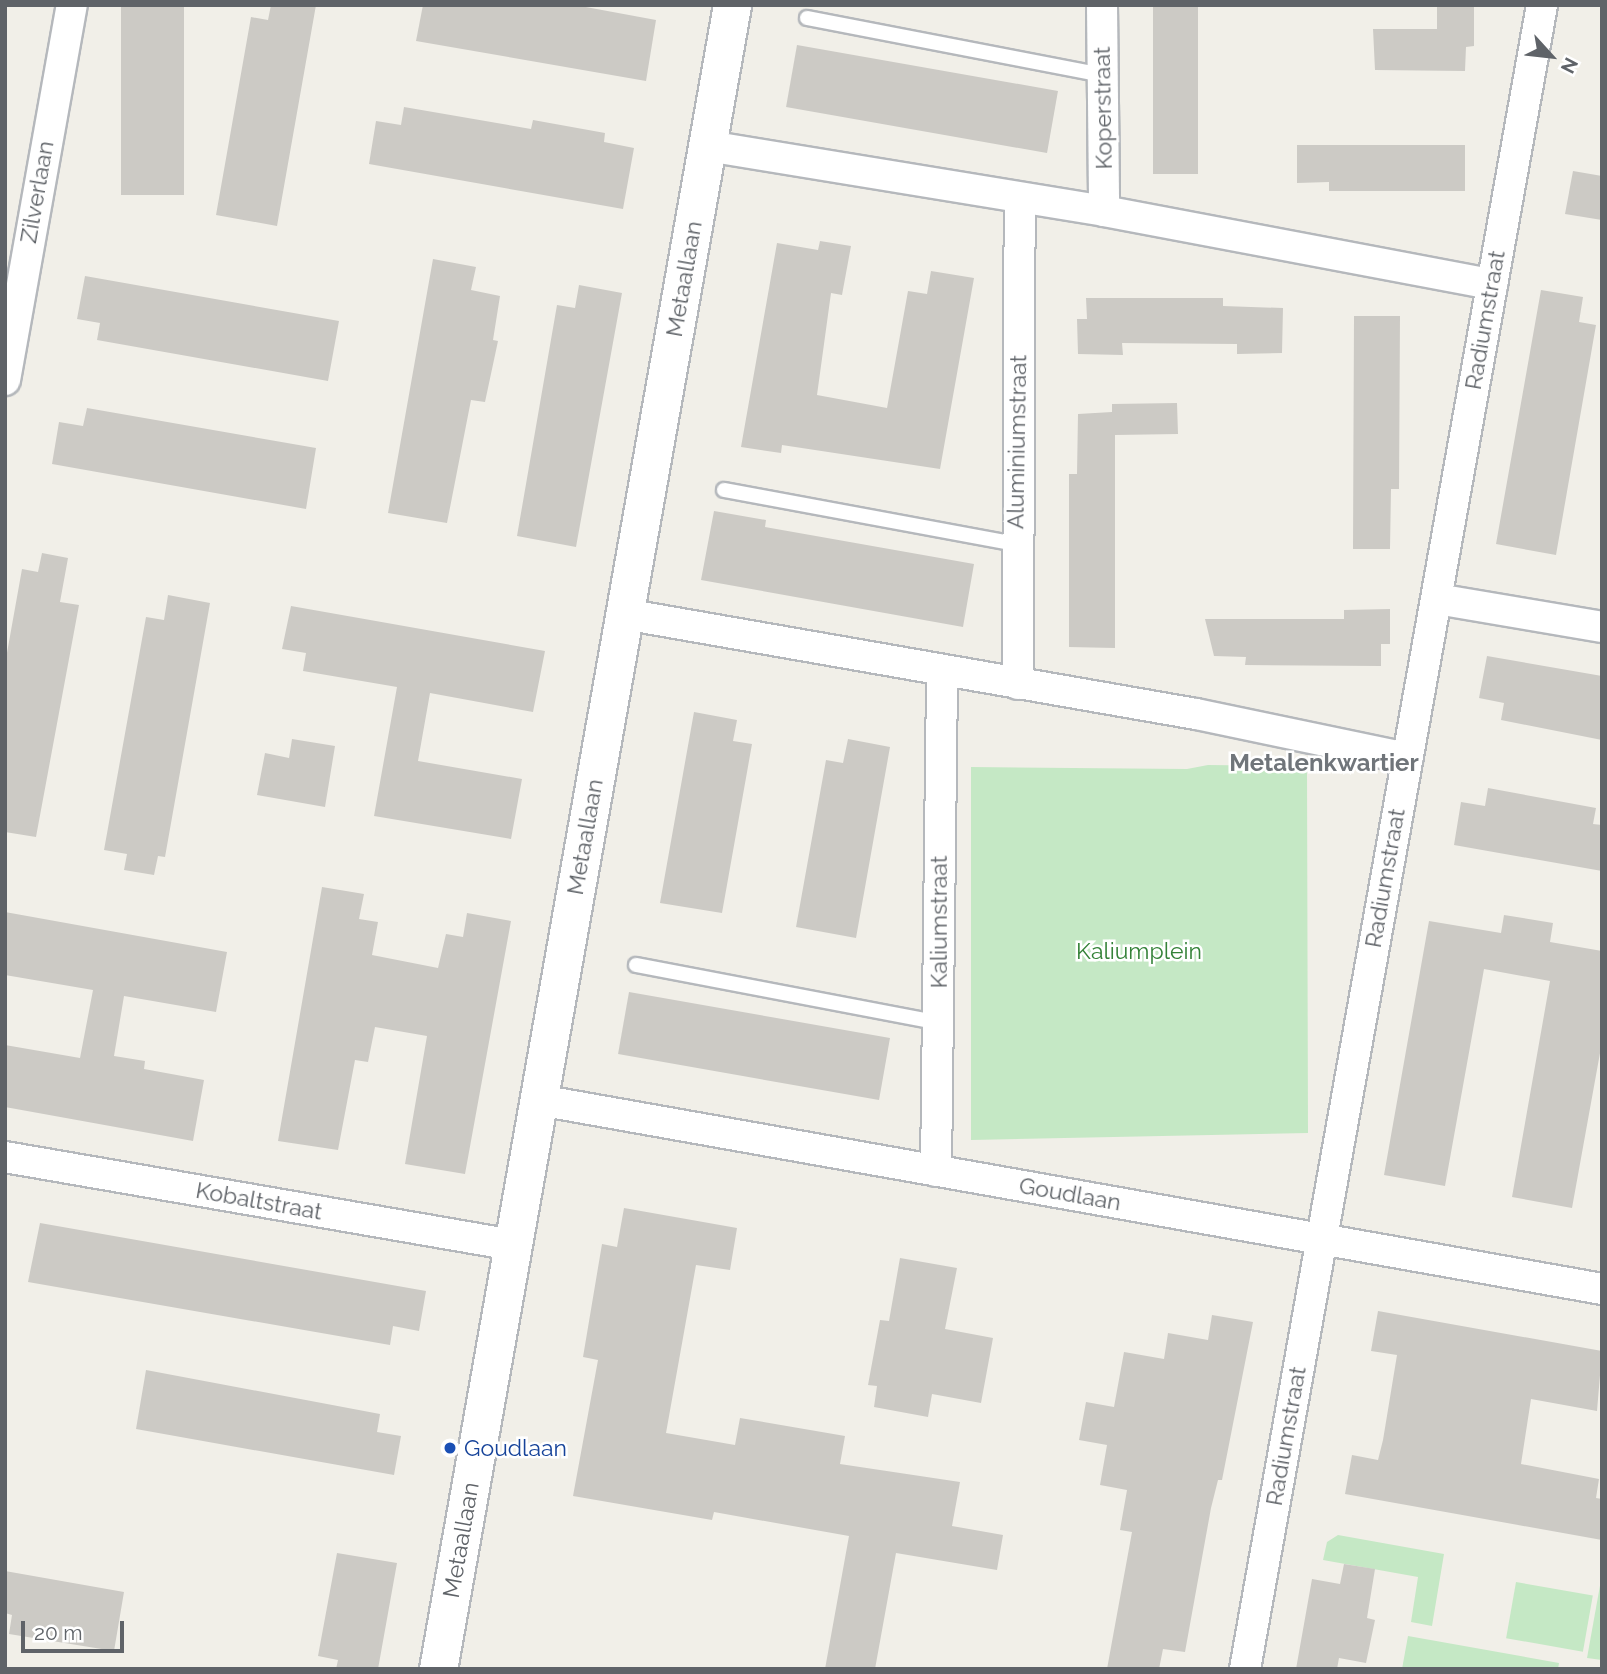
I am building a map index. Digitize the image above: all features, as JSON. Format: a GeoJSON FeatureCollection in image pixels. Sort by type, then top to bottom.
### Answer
{"type":"FeatureCollection","features":[{"type":"Feature","properties":{"kind":"street","name":"Zilverlaan"},"geometry":{"type":"LineString","coordinates":[[5,380],[72,5]]}},
{"type":"Feature","properties":{"kind":"street","name":"Metaallaan"},"geometry":{"type":"LineString","coordinates":[[438,1669],[732,5]]}},
{"type":"Feature","properties":{"kind":"street","name":"Koperstraat"},"geometry":{"type":"LineString","coordinates":[[1102,5],[1104,211]]}},
{"type":"Feature","properties":{"kind":"street","name":"Radiumstraat"},"geometry":{"type":"LineString","coordinates":[[1245,1669],[1542,5]]}},
{"type":"Feature","properties":{"kind":"street"},"geometry":{"type":"LineString","coordinates":[[708,146],[1104,211],[1492,284]]}},
{"type":"Feature","properties":{"kind":"street","name":"Aluminiumstraat"},"geometry":{"type":"LineString","coordinates":[[1018,684],[1015,544],[1020,199]]}},
{"type":"Feature","properties":{"kind":"street"},"geometry":{"type":"LineString","coordinates":[[1437,599],[1602,627]]}},
{"type":"Feature","properties":{"kind":"street"},"geometry":{"type":"LineString","coordinates":[[624,614],[942,672],[1196,714],[1407,758]]}},
{"type":"Feature","properties":{"kind":"street","name":"Kaliumstraat"},"geometry":{"type":"LineString","coordinates":[[936,1171],[942,672]]}},
{"type":"Feature","properties":{"kind":"street","name":"Goudlaan"},"geometry":{"type":"LineString","coordinates":[[538,1100],[1602,1289]]}},
{"type":"Feature","properties":{"kind":"street","name":"Kobaltstraat"},"geometry":{"type":"LineString","coordinates":[[5,1157],[513,1245]]}},
{"type":"Feature","properties":{"kind":"lane"},"geometry":{"type":"LineString","coordinates":[[807,18],[1102,75]]}},
{"type":"Feature","properties":{"kind":"lane"},"geometry":{"type":"LineString","coordinates":[[724,490],[1015,544]]}},
{"type":"Feature","properties":{"kind":"lane"},"geometry":{"type":"LineString","coordinates":[[636,965],[939,1023]]}},
{"type":"Feature","properties":{"kind":"green space","name":"Kaliumplein"},"geometry":{"type":"Polygon","coordinates":[[[1208,765],[1307,766],[1308,1133],[971,1140],[971,767],[1187,769],[1208,765]]]}},
{"type":"Feature","properties":{"kind":"green space"},"geometry":{"type":"Polygon","coordinates":[[[1338,1535],[1444,1554],[1432,1626],[1411,1622],[1418,1577],[1323,1560],[1327,1542],[1338,1535]]]}},
{"type":"Feature","properties":{"kind":"green space"},"geometry":{"type":"Polygon","coordinates":[[[1602,1580],[1602,1660],[1587,1658],[1602,1580]]]}},
{"type":"Feature","properties":{"kind":"green space"},"geometry":{"type":"Polygon","coordinates":[[[1516,1582],[1593,1596],[1583,1652],[1506,1638],[1516,1582]]]}},
{"type":"Feature","properties":{"kind":"green space"},"geometry":{"type":"Polygon","coordinates":[[[1408,1636],[1559,1663],[1558,1669],[1402,1669],[1408,1636]]]}},
{"type":"Feature","properties":{"kind":"building"},"geometry":{"type":"Polygon","coordinates":[[[121,5],[184,5],[184,195],[121,195],[121,5]]]}},
{"type":"Feature","properties":{"kind":"building"},"geometry":{"type":"Polygon","coordinates":[[[271,5],[316,5],[277,226],[216,215],[251,17],[268,20],[271,5]]]}},
{"type":"Feature","properties":{"kind":"building"},"geometry":{"type":"Polygon","coordinates":[[[423,5],[575,5],[656,20],[646,81],[416,41],[423,5]]]}},
{"type":"Feature","properties":{"kind":"building"},"geometry":{"type":"Polygon","coordinates":[[[1153,5],[1198,5],[1198,174],[1153,174],[1153,5]]]}},
{"type":"Feature","properties":{"kind":"building"},"geometry":{"type":"Polygon","coordinates":[[[1437,5],[1474,5],[1474,46],[1466,47],[1465,71],[1375,70],[1373,29],[1437,29],[1437,5]]]}},
{"type":"Feature","properties":{"kind":"building"},"geometry":{"type":"Polygon","coordinates":[[[797,45],[1058,91],[1047,153],[786,107],[797,45]]]}},
{"type":"Feature","properties":{"kind":"building"},"geometry":{"type":"Polygon","coordinates":[[[404,107],[531,129],[533,120],[605,133],[604,142],[634,148],[623,209],[369,164],[376,121],[401,125],[404,107]]]}},
{"type":"Feature","properties":{"kind":"building"},"geometry":{"type":"Polygon","coordinates":[[[1297,145],[1465,145],[1465,191],[1329,191],[1329,182],[1297,183],[1297,145]]]}},
{"type":"Feature","properties":{"kind":"building"},"geometry":{"type":"Polygon","coordinates":[[[1573,171],[1602,176],[1602,220],[1565,214],[1573,171]]]}},
{"type":"Feature","properties":{"kind":"building"},"geometry":{"type":"Polygon","coordinates":[[[820,241],[851,246],[842,295],[831,293],[817,395],[887,408],[908,291],[927,294],[931,271],[974,278],[940,469],[782,445],[781,453],[741,447],[777,243],[818,250],[820,241]]]}},
{"type":"Feature","properties":{"kind":"building"},"geometry":{"type":"Polygon","coordinates":[[[433,259],[476,267],[471,290],[500,296],[493,340],[498,341],[485,402],[471,400],[447,523],[388,513],[433,259]]]}},
{"type":"Feature","properties":{"kind":"building"},"geometry":{"type":"Polygon","coordinates":[[[85,276],[339,321],[328,381],[97,340],[100,323],[77,319],[85,276]]]}},
{"type":"Feature","properties":{"kind":"building"},"geometry":{"type":"Polygon","coordinates":[[[579,285],[622,293],[576,547],[517,536],[557,305],[575,308],[579,285]]]}},
{"type":"Feature","properties":{"kind":"building"},"geometry":{"type":"Polygon","coordinates":[[[1541,290],[1583,297],[1579,322],[1596,325],[1556,555],[1496,544],[1541,290]]]}},
{"type":"Feature","properties":{"kind":"building"},"geometry":{"type":"Polygon","coordinates":[[[1086,298],[1223,298],[1223,306],[1283,308],[1282,353],[1237,354],[1237,344],[1122,343],[1123,355],[1078,354],[1077,319],[1087,319],[1086,298]]]}},
{"type":"Feature","properties":{"kind":"building"},"geometry":{"type":"Polygon","coordinates":[[[1354,316],[1400,316],[1399,489],[1391,489],[1390,549],[1353,549],[1354,316]]]}},
{"type":"Feature","properties":{"kind":"building"},"geometry":{"type":"Polygon","coordinates":[[[1177,403],[1178,434],[1115,435],[1115,648],[1069,647],[1069,474],[1077,474],[1078,414],[1112,412],[1112,404],[1177,403]]]}},
{"type":"Feature","properties":{"kind":"building"},"geometry":{"type":"Polygon","coordinates":[[[87,408],[316,448],[306,509],[52,464],[59,422],[83,426],[87,408]]]}},
{"type":"Feature","properties":{"kind":"building"},"geometry":{"type":"Polygon","coordinates":[[[714,511],[766,520],[765,527],[974,564],[963,627],[701,580],[714,511]]]}},
{"type":"Feature","properties":{"kind":"building"},"geometry":{"type":"Polygon","coordinates":[[[42,553],[68,558],[60,602],[79,605],[36,837],[5,832],[5,664],[22,569],[38,572],[42,553]]]}},
{"type":"Feature","properties":{"kind":"building"},"geometry":{"type":"Polygon","coordinates":[[[168,595],[210,603],[165,857],[158,856],[154,875],[124,870],[127,854],[104,850],[146,617],[164,620],[168,595]]]}},
{"type":"Feature","properties":{"kind":"building"},"geometry":{"type":"Polygon","coordinates":[[[291,606],[545,651],[533,712],[430,693],[418,761],[522,779],[511,839],[374,816],[397,687],[303,671],[306,653],[282,649],[291,606]]]}},
{"type":"Feature","properties":{"kind":"building"},"geometry":{"type":"Polygon","coordinates":[[[1390,609],[1390,644],[1381,644],[1381,666],[1245,665],[1246,657],[1214,656],[1205,619],[1344,619],[1344,610],[1390,609]]]}},
{"type":"Feature","properties":{"kind":"building"},"geometry":{"type":"Polygon","coordinates":[[[1487,656],[1602,676],[1602,740],[1501,720],[1504,703],[1479,698],[1487,656]]]}},
{"type":"Feature","properties":{"kind":"building"},"geometry":{"type":"Polygon","coordinates":[[[694,712],[737,720],[733,741],[752,744],[722,913],[660,903],[694,712]]]}},
{"type":"Feature","properties":{"kind":"building"},"geometry":{"type":"Polygon","coordinates":[[[292,739],[335,746],[325,807],[257,795],[265,753],[289,758],[292,739]]]}},
{"type":"Feature","properties":{"kind":"building"},"geometry":{"type":"Polygon","coordinates":[[[848,739],[890,747],[856,938],[796,927],[826,760],[843,763],[848,739]]]}},
{"type":"Feature","properties":{"kind":"building"},"geometry":{"type":"Polygon","coordinates":[[[1488,788],[1596,808],[1593,824],[1602,825],[1602,871],[1454,845],[1461,802],[1485,806],[1488,788]]]}},
{"type":"Feature","properties":{"kind":"building"},"geometry":{"type":"Polygon","coordinates":[[[322,887],[364,894],[359,919],[378,922],[372,955],[438,968],[446,934],[463,937],[467,913],[511,921],[465,1174],[405,1164],[427,1036],[375,1027],[368,1062],[355,1060],[338,1150],[278,1141],[322,887]]]}},
{"type":"Feature","properties":{"kind":"building"},"geometry":{"type":"Polygon","coordinates":[[[5,912],[227,952],[216,1012],[124,996],[114,1056],[145,1061],[144,1069],[204,1080],[193,1141],[5,1107],[5,1045],[80,1058],[93,990],[5,975],[5,912]]]}},
{"type":"Feature","properties":{"kind":"building"},"geometry":{"type":"Polygon","coordinates":[[[1504,915],[1553,923],[1550,942],[1602,951],[1602,1042],[1572,1208],[1512,1197],[1550,981],[1484,969],[1445,1186],[1384,1175],[1429,921],[1501,933],[1504,915]]]}},
{"type":"Feature","properties":{"kind":"building"},"geometry":{"type":"Polygon","coordinates":[[[629,992],[890,1038],[879,1100],[618,1054],[629,992]]]}},
{"type":"Feature","properties":{"kind":"building"},"geometry":{"type":"Polygon","coordinates":[[[624,1208],[737,1228],[730,1270],[696,1265],[666,1433],[735,1445],[740,1418],[845,1436],[840,1464],[960,1482],[952,1526],[1003,1535],[997,1570],[896,1553],[875,1669],[825,1669],[849,1536],[714,1512],[712,1520],[573,1496],[598,1360],[583,1357],[602,1244],[617,1247],[624,1208]]]}},
{"type":"Feature","properties":{"kind":"building"},"geometry":{"type":"Polygon","coordinates":[[[40,1223],[426,1291],[419,1331],[393,1326],[390,1345],[28,1282],[40,1223]]]}},
{"type":"Feature","properties":{"kind":"building"},"geometry":{"type":"Polygon","coordinates":[[[900,1258],[957,1268],[945,1329],[993,1338],[981,1403],[932,1394],[928,1417],[874,1407],[877,1386],[868,1385],[880,1320],[889,1321],[900,1258]]]}},
{"type":"Feature","properties":{"kind":"building"},"geometry":{"type":"Polygon","coordinates":[[[1378,1311],[1602,1351],[1597,1411],[1531,1399],[1521,1464],[1599,1479],[1596,1498],[1602,1499],[1602,1540],[1345,1494],[1352,1455],[1378,1460],[1383,1440],[1397,1355],[1371,1351],[1378,1311]]]}},
{"type":"Feature","properties":{"kind":"building"},"geometry":{"type":"Polygon","coordinates":[[[1212,1315],[1253,1322],[1222,1480],[1218,1480],[1211,1508],[1185,1652],[1163,1649],[1159,1669],[1107,1669],[1132,1532],[1120,1530],[1127,1490],[1100,1485],[1107,1445],[1079,1440],[1086,1402],[1114,1407],[1124,1352],[1164,1359],[1168,1333],[1208,1340],[1212,1315]]]}},
{"type":"Feature","properties":{"kind":"building"},"geometry":{"type":"Polygon","coordinates":[[[146,1370],[380,1414],[377,1432],[401,1436],[394,1475],[136,1429],[146,1370]]]}},
{"type":"Feature","properties":{"kind":"building"},"geometry":{"type":"Polygon","coordinates":[[[337,1553],[397,1563],[378,1669],[336,1669],[338,1660],[318,1656],[337,1553]]]}},
{"type":"Feature","properties":{"kind":"building"},"geometry":{"type":"Polygon","coordinates":[[[1344,1564],[1375,1569],[1367,1618],[1375,1620],[1366,1663],[1339,1658],[1337,1669],[1296,1669],[1312,1579],[1340,1584],[1344,1564]]]}},
{"type":"Feature","properties":{"kind":"building"},"geometry":{"type":"Polygon","coordinates":[[[5,1571],[124,1592],[114,1651],[9,1634],[12,1615],[5,1613],[5,1571]]]}},
{"type":"Feature","properties":{"kind":"place","name":"Goudlaan"},"geometry":{"type":"Point","coordinates":[450,1448]}},
{"type":"Feature","properties":{"kind":"district","name":"Metalenkwartier"},"geometry":{"type":"Point","coordinates":[1324,763]}}]}
